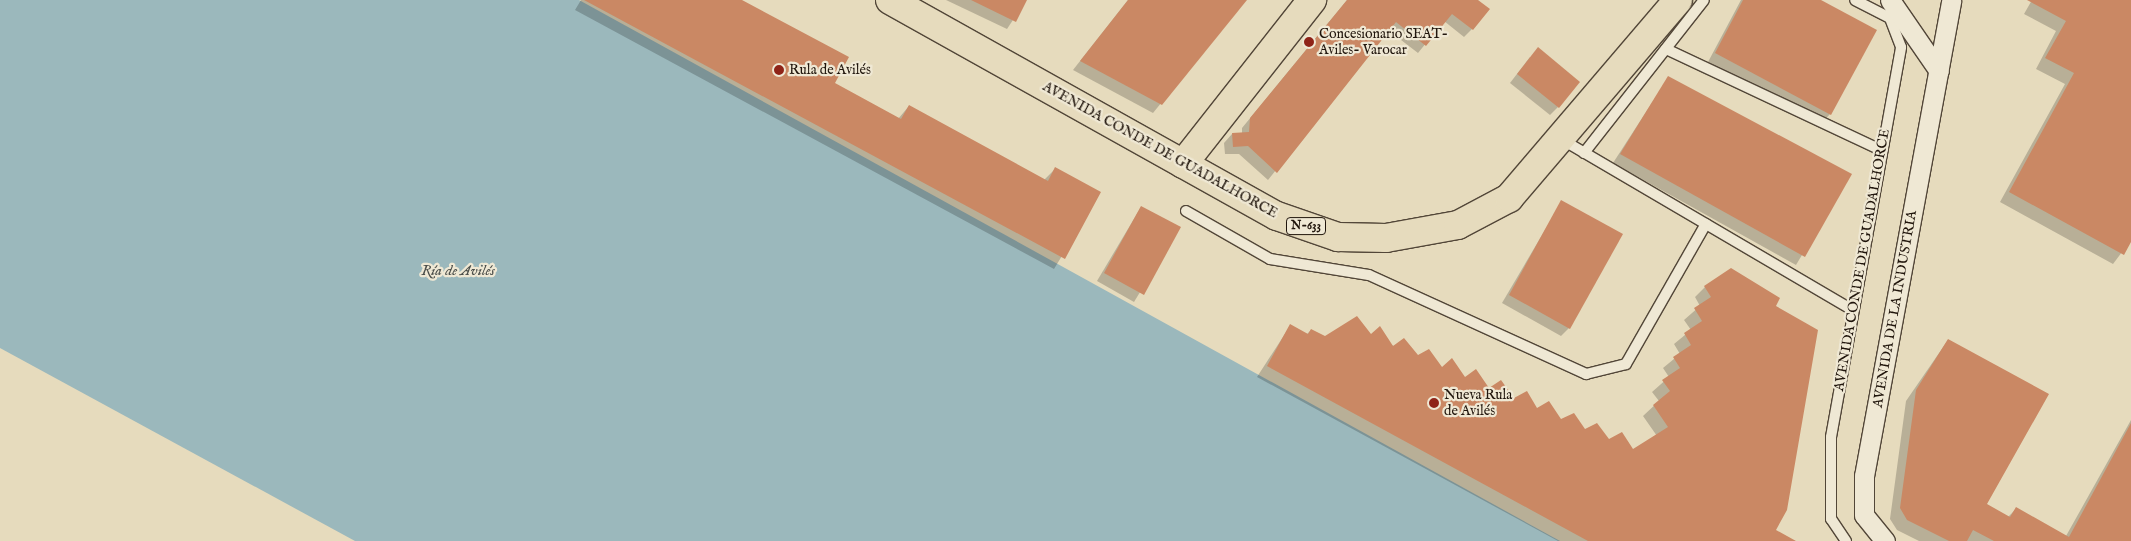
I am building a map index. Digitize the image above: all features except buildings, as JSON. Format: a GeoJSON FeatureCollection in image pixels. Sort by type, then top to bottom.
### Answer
{"type":"FeatureCollection","features":[{"type":"Feature","properties":{"kind":"main road","name":"AVENIDA CONDE DE GUADALHORCE"},"geometry":{"type":"LineString","coordinates":[[890,0],[1278,216],[1338,237],[1386,238],[1458,225],[1510,198],[1678,0]]}},
{"type":"Feature","properties":{"kind":"main road"},"geometry":{"type":"LineString","coordinates":[[1183,164],[1312,0]]}},
{"type":"Feature","properties":{"kind":"street"},"geometry":{"type":"LineString","coordinates":[[1890,0],[1939,71]]}},
{"type":"Feature","properties":{"kind":"street","name":"AVENIDA DE LA INDUSTRIA"},"geometry":{"type":"LineString","coordinates":[[1885,541],[1864,515],[1864,476],[1951,0]]}},
{"type":"Feature","properties":{"kind":"lane"},"geometry":{"type":"LineString","coordinates":[[1584,153],[1704,0]]}},
{"type":"Feature","properties":{"kind":"lane","name":"AVENIDA CONDE DE GUADALHORCE"},"geometry":{"type":"LineString","coordinates":[[1846,541],[1831,519],[1831,437],[1901,47],[1890,18],[1854,0]]}},
{"type":"Feature","properties":{"kind":"lane"},"geometry":{"type":"LineString","coordinates":[[1666,49],[1881,150]]}},
{"type":"Feature","properties":{"kind":"lane"},"geometry":{"type":"LineString","coordinates":[[1561,139],[1853,310]]}},
{"type":"Feature","properties":{"kind":"lane"},"geometry":{"type":"LineString","coordinates":[[1186,211],[1270,259],[1370,275],[1586,374],[1626,364],[1706,224]]}},
{"type":"Feature","properties":{"kind":"water","name":"Ría de Avilés"},"geometry":{"type":"Polygon","coordinates":[[[0,0],[579,0],[1560,541],[355,541],[0,348],[0,0]]]}},
{"type":"Feature","properties":{"kind":"place","name":"Concesionario SEAT- Aviles- Varocar"},"geometry":{"type":"Point","coordinates":[1309,42]}},
{"type":"Feature","properties":{"kind":"place","name":"Rula de Avilés"},"geometry":{"type":"Point","coordinates":[779,70]}},
{"type":"Feature","properties":{"kind":"place","name":"Nueva Rula de Avilés"},"geometry":{"type":"Point","coordinates":[1434,403]}}]}
